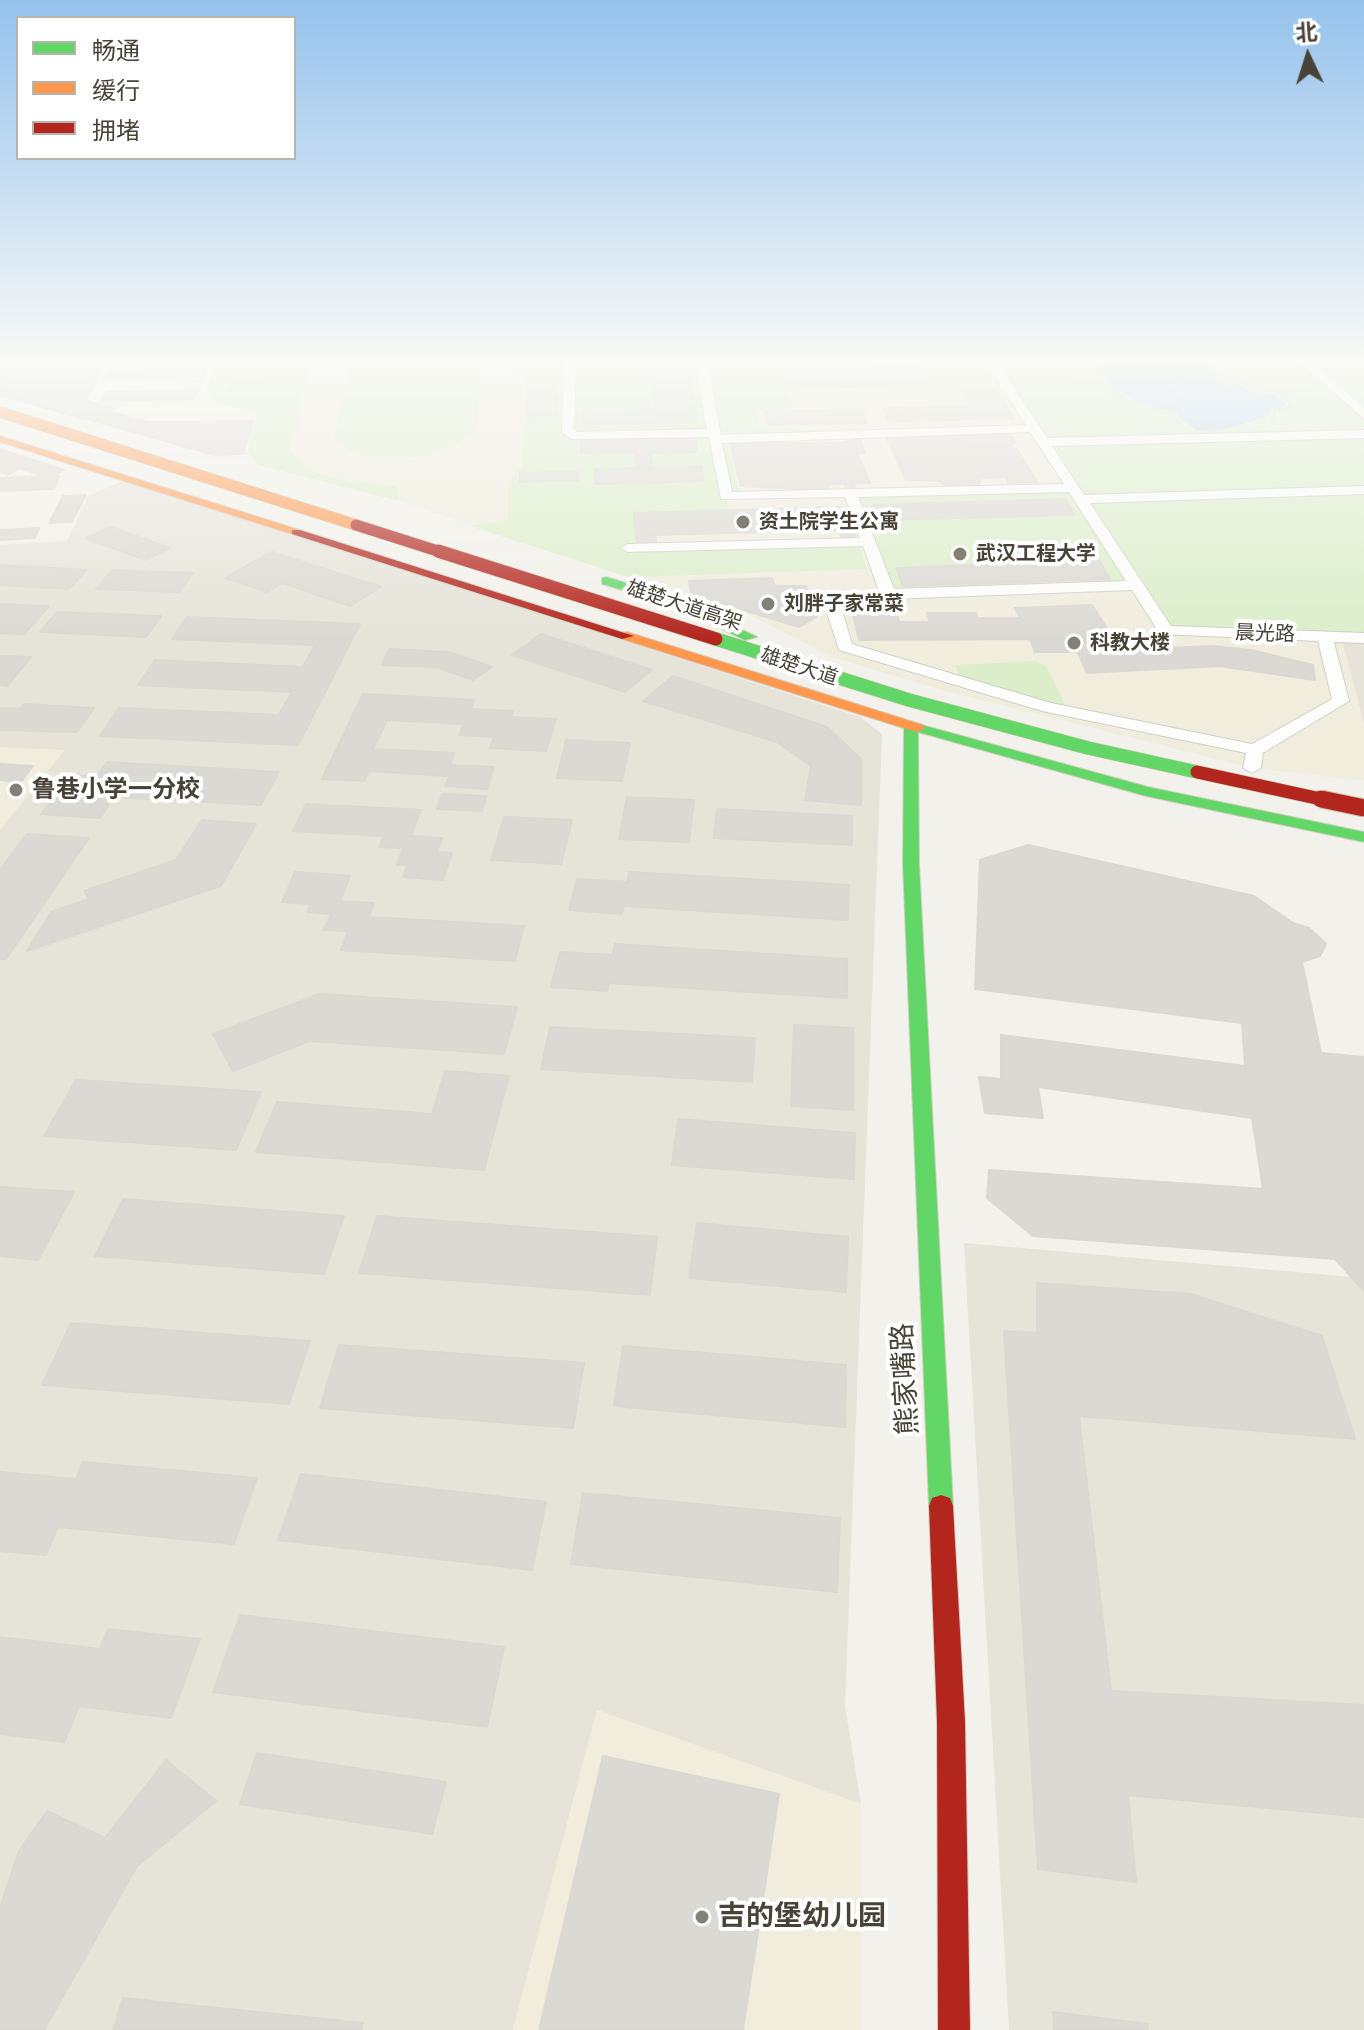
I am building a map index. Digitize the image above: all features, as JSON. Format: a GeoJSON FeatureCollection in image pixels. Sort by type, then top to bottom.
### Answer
{"type":"FeatureCollection","features":[{"type":"Feature","properties":{"kind":"main road","name":"雄楚大道"},"geometry":{"type":"LineString","coordinates":[[40,452],[911,726],[1131,787],[1364,837]]}},
{"type":"Feature","properties":{"kind":"main road","name":"雄楚大道高架"},"geometry":{"type":"LineString","coordinates":[[69,452],[896,714],[1062,762],[1291,812],[1364,824]]}},
{"type":"Feature","properties":{"kind":"main road","name":"雄楚大道高架"},"geometry":{"type":"LineString","coordinates":[[125,452],[909,700],[1088,748],[1364,808]]}},
{"type":"Feature","properties":{"kind":"main road","name":"雄楚大道"},"geometry":{"type":"LineString","coordinates":[[149,452],[432,542],[964,704],[1208,766],[1364,796]]}},
{"type":"Feature","properties":{"kind":"main road"},"geometry":{"type":"LineString","coordinates":[[162,452],[301,488]]}},
{"type":"Feature","properties":{"kind":"main road"},"geometry":{"type":"LineString","coordinates":[[599,578],[670,600],[750,637]]}},
{"type":"Feature","properties":{"kind":"main road","name":"熊家嘴路"},"geometry":{"type":"LineString","coordinates":[[911,726],[911,879],[951,1722],[954,2030]]}},
{"type":"Feature","properties":{"kind":"main road"},"geometry":{"type":"LineString","coordinates":[[1196,802],[1226,803],[1240,796],[1244,787],[1231,774],[1208,766]]}},
{"type":"Feature","properties":{"kind":"street"},"geometry":{"type":"LineString","coordinates":[[717,452],[726,496],[1364,490]]}},
{"type":"Feature","properties":{"kind":"street"},"geometry":{"type":"LineString","coordinates":[[1051,452],[1137,585]]}},
{"type":"Feature","properties":{"kind":"street"},"geometry":{"type":"LineString","coordinates":[[850,493],[888,594]]}},
{"type":"Feature","properties":{"kind":"street"},"geometry":{"type":"LineString","coordinates":[[628,548],[868,542]]}},
{"type":"Feature","properties":{"kind":"street"},"geometry":{"type":"LineString","coordinates":[[1137,585],[888,594],[833,607],[845,647],[1048,707],[1254,759],[1341,701],[1325,637]]}},
{"type":"Feature","properties":{"kind":"street","name":"晨光路"},"geometry":{"type":"LineString","coordinates":[[1137,585],[1166,631],[1364,638]]}},
{"type":"Feature","properties":{"kind":"shaded area","name":"武汉工程大学"},"geometry":{"type":"Polygon","coordinates":[[[262,452],[1364,452],[1364,644],[1343,644],[1364,725],[1364,781],[1252,768],[945,691],[829,656],[732,606],[640,581],[399,501],[258,465],[262,452]]]}},
{"type":"Feature","properties":{"kind":"shaded area"},"geometry":{"type":"Polygon","coordinates":[[[125,480],[860,717],[882,734],[845,1706],[861,1804],[597,1710],[513,2030],[0,2030],[0,545],[67,541],[88,496],[125,480]]]}},
{"type":"Feature","properties":{"kind":"shaded area"},"geometry":{"type":"Polygon","coordinates":[[[1343,644],[1364,644],[1364,725],[1343,644]]]}},
{"type":"Feature","properties":{"kind":"shaded area","name":"鲁巷小学一分校"},"geometry":{"type":"Polygon","coordinates":[[[0,747],[65,750],[0,830],[0,747]]]}},
{"type":"Feature","properties":{"kind":"shaded area"},"geometry":{"type":"Polygon","coordinates":[[[964,1243],[1364,1278],[1364,2030],[1009,2030],[964,1243]]]}},
{"type":"Feature","properties":{"kind":"shaded area","name":"吉的堡幼儿园"},"geometry":{"type":"Polygon","coordinates":[[[597,1710],[861,1804],[861,2030],[513,2030],[597,1710]]]}},
{"type":"Feature","properties":{"kind":"green space"},"geometry":{"type":"Polygon","coordinates":[[[249,452],[291,452],[310,471],[347,481],[397,486],[399,501],[258,465],[249,452]]]}},
{"type":"Feature","properties":{"kind":"green space"},"geometry":{"type":"Polygon","coordinates":[[[352,452],[433,452],[415,457],[367,456],[352,452]]]}},
{"type":"Feature","properties":{"kind":"green space"},"geometry":{"type":"Polygon","coordinates":[[[524,452],[729,452],[740,495],[726,496],[729,510],[635,513],[637,542],[628,548],[627,553],[859,546],[867,569],[632,577],[640,581],[470,526],[508,520],[508,482],[523,465],[524,452]]]}},
{"type":"Feature","properties":{"kind":"green space"},"geometry":{"type":"Polygon","coordinates":[[[1051,452],[1364,452],[1364,644],[1343,644],[1325,637],[1166,631],[1137,585],[888,594],[850,493],[1075,487],[1051,452]]]}},
{"type":"Feature","properties":{"kind":"green space"},"geometry":{"type":"Polygon","coordinates":[[[1036,661],[1046,666],[1066,707],[959,677],[956,665],[1036,661]]]}},
{"type":"Feature","properties":{"kind":"building"},"geometry":{"type":"Polygon","coordinates":[[[0,452],[64,470],[55,474],[59,476],[54,489],[0,491],[0,478],[43,476],[20,468],[8,475],[0,472],[0,452]]]}},
{"type":"Feature","properties":{"kind":"building"},"geometry":{"type":"Polygon","coordinates":[[[203,452],[244,452],[243,454],[214,455],[203,452]]]}},
{"type":"Feature","properties":{"kind":"building"},"geometry":{"type":"Polygon","coordinates":[[[581,452],[697,452],[651,453],[652,467],[701,466],[704,481],[595,484],[595,469],[637,468],[635,452],[581,452]]]}},
{"type":"Feature","properties":{"kind":"building"},"geometry":{"type":"Polygon","coordinates":[[[732,452],[865,452],[857,453],[870,483],[854,483],[855,489],[846,488],[845,484],[828,484],[830,490],[741,486],[732,452]]]}},
{"type":"Feature","properties":{"kind":"building"},"geometry":{"type":"Polygon","coordinates":[[[893,452],[1019,452],[1037,482],[1008,483],[1006,477],[981,478],[978,486],[948,487],[937,480],[906,480],[893,452]]]}},
{"type":"Feature","properties":{"kind":"building"},"geometry":{"type":"Polygon","coordinates":[[[578,472],[578,480],[520,482],[520,473],[578,472]]]}},
{"type":"Feature","properties":{"kind":"building"},"geometry":{"type":"Polygon","coordinates":[[[86,495],[72,522],[49,523],[63,496],[86,495]]]}},
{"type":"Feature","properties":{"kind":"building"},"geometry":{"type":"Polygon","coordinates":[[[1065,499],[1075,515],[879,520],[873,505],[1065,499]]]}},
{"type":"Feature","properties":{"kind":"building","name":"资土院学生公寓"},"geometry":{"type":"Polygon","coordinates":[[[846,507],[856,536],[841,537],[839,530],[655,535],[656,542],[637,542],[634,513],[846,507]]]}},
{"type":"Feature","properties":{"kind":"building"},"geometry":{"type":"Polygon","coordinates":[[[111,527],[170,548],[145,560],[86,538],[111,527]]]}},
{"type":"Feature","properties":{"kind":"building"},"geometry":{"type":"Polygon","coordinates":[[[39,528],[35,538],[0,540],[0,530],[39,528]]]}},
{"type":"Feature","properties":{"kind":"building"},"geometry":{"type":"Polygon","coordinates":[[[272,552],[381,587],[350,606],[282,583],[267,592],[225,578],[272,552]]]}},
{"type":"Feature","properties":{"kind":"building"},"geometry":{"type":"Polygon","coordinates":[[[1099,560],[1110,579],[903,586],[896,568],[1099,560]]]}},
{"type":"Feature","properties":{"kind":"building"},"geometry":{"type":"Polygon","coordinates":[[[0,565],[87,570],[69,589],[0,585],[0,565]]]}},
{"type":"Feature","properties":{"kind":"building"},"geometry":{"type":"Polygon","coordinates":[[[112,570],[193,573],[179,592],[96,589],[112,570]]]}},
{"type":"Feature","properties":{"kind":"building","name":"刘胖子家常菜"},"geometry":{"type":"Polygon","coordinates":[[[772,578],[775,586],[806,586],[816,617],[799,627],[714,601],[693,602],[689,581],[772,578]]]}},
{"type":"Feature","properties":{"kind":"building"},"geometry":{"type":"Polygon","coordinates":[[[0,604],[49,606],[24,634],[0,633],[0,604]]]}},
{"type":"Feature","properties":{"kind":"building","name":"科教大楼"},"geometry":{"type":"Polygon","coordinates":[[[1092,605],[1121,650],[1212,646],[1251,650],[1313,665],[1315,680],[1219,666],[1087,673],[1078,652],[1035,652],[1030,639],[859,640],[853,614],[897,614],[899,622],[930,622],[927,613],[976,613],[978,618],[1019,618],[1015,608],[1092,605]]]}},
{"type":"Feature","properties":{"kind":"building"},"geometry":{"type":"Polygon","coordinates":[[[57,612],[161,616],[146,637],[40,632],[57,612]]]}},
{"type":"Feature","properties":{"kind":"building"},"geometry":{"type":"Polygon","coordinates":[[[187,617],[360,624],[298,745],[100,736],[119,708],[279,715],[292,692],[138,685],[155,660],[303,667],[315,645],[172,639],[187,617]]]}},
{"type":"Feature","properties":{"kind":"building"},"geometry":{"type":"Polygon","coordinates":[[[541,634],[652,670],[625,692],[512,655],[541,634]]]}},
{"type":"Feature","properties":{"kind":"building"},"geometry":{"type":"Polygon","coordinates":[[[389,649],[449,652],[492,667],[473,680],[436,667],[382,665],[389,649]]]}},
{"type":"Feature","properties":{"kind":"building"},"geometry":{"type":"Polygon","coordinates":[[[0,656],[31,657],[7,686],[0,685],[0,656]]]}},
{"type":"Feature","properties":{"kind":"building"},"geometry":{"type":"Polygon","coordinates":[[[673,676],[827,727],[861,759],[861,805],[805,800],[811,766],[777,742],[643,701],[673,676]]]}},
{"type":"Feature","properties":{"kind":"building"},"geometry":{"type":"Polygon","coordinates":[[[363,694],[474,700],[471,709],[513,711],[511,717],[556,719],[546,751],[490,748],[494,737],[459,735],[463,724],[387,720],[373,749],[454,753],[450,765],[494,767],[487,789],[445,786],[449,776],[369,771],[364,781],[322,779],[363,694]]]}},
{"type":"Feature","properties":{"kind":"building"},"geometry":{"type":"Polygon","coordinates":[[[24,704],[94,708],[77,732],[0,730],[0,708],[20,709],[24,704]]]}},
{"type":"Feature","properties":{"kind":"building"},"geometry":{"type":"Polygon","coordinates":[[[566,740],[630,743],[622,781],[557,778],[566,740]]]}},
{"type":"Feature","properties":{"kind":"building"},"geometry":{"type":"Polygon","coordinates":[[[107,762],[279,772],[261,805],[114,797],[100,818],[41,814],[70,775],[97,777],[107,762]]]}},
{"type":"Feature","properties":{"kind":"building"},"geometry":{"type":"Polygon","coordinates":[[[0,764],[33,766],[21,782],[0,780],[0,764]]]}},
{"type":"Feature","properties":{"kind":"building"},"geometry":{"type":"Polygon","coordinates":[[[442,794],[487,796],[482,811],[437,809],[442,794]]]}},
{"type":"Feature","properties":{"kind":"building"},"geometry":{"type":"Polygon","coordinates":[[[627,797],[694,800],[689,842],[619,839],[627,797]]]}},
{"type":"Feature","properties":{"kind":"building"},"geometry":{"type":"Polygon","coordinates":[[[306,804],[421,810],[411,836],[442,838],[437,852],[452,853],[443,880],[403,877],[407,865],[397,865],[403,848],[379,847],[383,836],[293,831],[306,804]]]}},
{"type":"Feature","properties":{"kind":"building"},"geometry":{"type":"Polygon","coordinates":[[[717,809],[852,816],[852,845],[714,838],[717,809]]]}},
{"type":"Feature","properties":{"kind":"building"},"geometry":{"type":"Polygon","coordinates":[[[504,817],[572,820],[561,864],[491,860],[504,817]]]}},
{"type":"Feature","properties":{"kind":"building"},"geometry":{"type":"Polygon","coordinates":[[[202,820],[256,824],[221,886],[27,951],[51,912],[89,899],[84,891],[176,860],[202,820]]]}},
{"type":"Feature","properties":{"kind":"building"},"geometry":{"type":"Polygon","coordinates":[[[27,834],[89,838],[6,959],[0,959],[0,870],[27,834]]]}},
{"type":"Feature","properties":{"kind":"building"},"geometry":{"type":"Polygon","coordinates":[[[1028,845],[1254,896],[1293,923],[1309,928],[1326,944],[1320,956],[1302,962],[1321,1053],[1364,1057],[1364,1291],[1335,1259],[1033,1236],[987,1198],[989,1170],[1263,1189],[1252,1118],[1038,1087],[1043,1118],[985,1113],[979,1077],[1001,1079],[1001,1035],[1245,1066],[1242,1023],[975,989],[980,860],[1028,845]]]}},
{"type":"Feature","properties":{"kind":"building"},"geometry":{"type":"Polygon","coordinates":[[[295,872],[350,876],[340,901],[374,903],[369,917],[524,926],[515,961],[341,950],[348,931],[324,930],[331,914],[307,912],[310,904],[282,902],[295,872]]]}},
{"type":"Feature","properties":{"kind":"building"},"geometry":{"type":"Polygon","coordinates":[[[629,872],[849,885],[848,920],[624,906],[622,914],[569,910],[577,879],[627,882],[629,872]]]}},
{"type":"Feature","properties":{"kind":"building"},"geometry":{"type":"Polygon","coordinates":[[[615,944],[847,959],[847,998],[609,983],[607,991],[551,987],[560,952],[613,955],[615,944]]]}},
{"type":"Feature","properties":{"kind":"building"},"geometry":{"type":"Polygon","coordinates":[[[320,994],[517,1007],[504,1054],[309,1041],[233,1071],[213,1034],[320,994]]]}},
{"type":"Feature","properties":{"kind":"building"},"geometry":{"type":"Polygon","coordinates":[[[794,1025],[853,1028],[853,1110],[791,1106],[794,1025]]]}},
{"type":"Feature","properties":{"kind":"building"},"geometry":{"type":"Polygon","coordinates":[[[550,1027],[755,1038],[752,1082],[541,1069],[550,1027]]]}},
{"type":"Feature","properties":{"kind":"building"},"geometry":{"type":"Polygon","coordinates":[[[445,1071],[509,1076],[484,1170],[256,1152],[277,1102],[432,1114],[445,1071]]]}},
{"type":"Feature","properties":{"kind":"building"},"geometry":{"type":"Polygon","coordinates":[[[76,1080],[261,1092],[236,1150],[44,1136],[76,1080]]]}},
{"type":"Feature","properties":{"kind":"building"},"geometry":{"type":"Polygon","coordinates":[[[678,1119],[855,1133],[854,1179],[672,1165],[678,1119]]]}},
{"type":"Feature","properties":{"kind":"building"},"geometry":{"type":"Polygon","coordinates":[[[0,1187],[74,1192],[38,1260],[0,1256],[0,1187]]]}},
{"type":"Feature","properties":{"kind":"building"},"geometry":{"type":"Polygon","coordinates":[[[123,1199],[344,1216],[324,1274],[95,1256],[123,1199]]]}},
{"type":"Feature","properties":{"kind":"building"},"geometry":{"type":"Polygon","coordinates":[[[377,1216],[657,1237],[650,1295],[359,1273],[377,1216]]]}},
{"type":"Feature","properties":{"kind":"building"},"geometry":{"type":"Polygon","coordinates":[[[697,1223],[848,1237],[846,1292],[689,1278],[697,1223]]]}},
{"type":"Feature","properties":{"kind":"building"},"geometry":{"type":"Polygon","coordinates":[[[1037,1283],[1191,1294],[1322,1336],[1355,1439],[1079,1416],[1111,1691],[1364,1705],[1364,1817],[1128,1795],[1136,1882],[1038,1869],[1004,1331],[1037,1333],[1037,1283]]]}},
{"type":"Feature","properties":{"kind":"building"},"geometry":{"type":"Polygon","coordinates":[[[71,1323],[310,1341],[289,1404],[42,1385],[71,1323]]]}},
{"type":"Feature","properties":{"kind":"building"},"geometry":{"type":"Polygon","coordinates":[[[339,1345],[584,1363],[573,1428],[320,1408],[339,1345]]]}},
{"type":"Feature","properties":{"kind":"building"},"geometry":{"type":"Polygon","coordinates":[[[623,1346],[846,1365],[845,1427],[614,1406],[623,1346]]]}},
{"type":"Feature","properties":{"kind":"building"},"geometry":{"type":"Polygon","coordinates":[[[83,1462],[257,1478],[234,1544],[58,1527],[46,1555],[0,1551],[0,1472],[76,1479],[83,1462]]]}},
{"type":"Feature","properties":{"kind":"building"},"geometry":{"type":"Polygon","coordinates":[[[301,1474],[546,1502],[532,1570],[278,1540],[301,1474]]]}},
{"type":"Feature","properties":{"kind":"building"},"geometry":{"type":"Polygon","coordinates":[[[583,1493],[840,1518],[837,1592],[571,1564],[583,1493]]]}},
{"type":"Feature","properties":{"kind":"building"},"geometry":{"type":"Polygon","coordinates":[[[240,1615],[504,1647],[487,1727],[213,1692],[240,1615]]]}},
{"type":"Feature","properties":{"kind":"building"},"geometry":{"type":"Polygon","coordinates":[[[108,1629],[200,1639],[171,1718],[79,1706],[64,1742],[0,1734],[0,1637],[100,1649],[108,1629]]]}},
{"type":"Feature","properties":{"kind":"building"},"geometry":{"type":"Polygon","coordinates":[[[257,1753],[446,1782],[432,1834],[240,1804],[257,1753]]]}},
{"type":"Feature","properties":{"kind":"building"},"geometry":{"type":"Polygon","coordinates":[[[603,1756],[779,1794],[743,2030],[539,2030],[603,1756]]]}},
{"type":"Feature","properties":{"kind":"building"},"geometry":{"type":"Polygon","coordinates":[[[166,1760],[216,1801],[137,1866],[44,2030],[0,2030],[0,1908],[19,1851],[47,1811],[105,1838],[166,1760]]]}},
{"type":"Feature","properties":{"kind":"building"},"geometry":{"type":"Polygon","coordinates":[[[123,1998],[363,2023],[361,2030],[113,2030],[123,1998]]]}},
{"type":"Feature","properties":{"kind":"building"},"geometry":{"type":"Polygon","coordinates":[[[1053,2012],[1147,2024],[1148,2030],[1054,2030],[1053,2012]]]}},
{"type":"Feature","properties":{"kind":"traffic: fast"},"geometry":{"type":"LineString","coordinates":[[606,581],[670,600],[750,637]]}},
{"type":"Feature","properties":{"kind":"traffic: fast"},"geometry":{"type":"LineString","coordinates":[[716,639],[909,700],[1088,748],[1197,772]]}},
{"type":"Feature","properties":{"kind":"traffic: fast"},"geometry":{"type":"LineString","coordinates":[[911,726],[911,864],[941,1506]]}},
{"type":"Feature","properties":{"kind":"traffic: fast"},"geometry":{"type":"LineString","coordinates":[[918,728],[1146,791],[1364,837]]}},
{"type":"Feature","properties":{"kind":"traffic: slow"},"geometry":{"type":"LineString","coordinates":[[41,452],[296,532]]}},
{"type":"Feature","properties":{"kind":"traffic: slow"},"geometry":{"type":"LineString","coordinates":[[125,452],[356,525]]}},
{"type":"Feature","properties":{"kind":"traffic: slow"},"geometry":{"type":"LineString","coordinates":[[627,636],[918,728]]}},
{"type":"Feature","properties":{"kind":"traffic: jam"},"geometry":{"type":"LineString","coordinates":[[356,525],[716,639]]}},
{"type":"Feature","properties":{"kind":"traffic: jam"},"geometry":{"type":"LineString","coordinates":[[296,532],[627,636]]}},
{"type":"Feature","properties":{"kind":"traffic: jam"},"geometry":{"type":"LineString","coordinates":[[1197,772],[1364,808]]}},
{"type":"Feature","properties":{"kind":"traffic: jam"},"geometry":{"type":"LineString","coordinates":[[941,1506],[951,1722],[954,2030]]}},
{"type":"Feature","properties":{"kind":"place","name":"资土院学生公寓"},"geometry":{"type":"Point","coordinates":[743,522]}},
{"type":"Feature","properties":{"kind":"place","name":"武汉工程大学"},"geometry":{"type":"Point","coordinates":[960,554]}},
{"type":"Feature","properties":{"kind":"place","name":"刘胖子家常菜"},"geometry":{"type":"Point","coordinates":[768,604]}},
{"type":"Feature","properties":{"kind":"place","name":"科教大楼"},"geometry":{"type":"Point","coordinates":[1074,643]}},
{"type":"Feature","properties":{"kind":"place","name":"鲁巷小学一分校"},"geometry":{"type":"Point","coordinates":[16,790]}},
{"type":"Feature","properties":{"kind":"place","name":"吉的堡幼儿园"},"geometry":{"type":"Point","coordinates":[702,1917]}}]}
